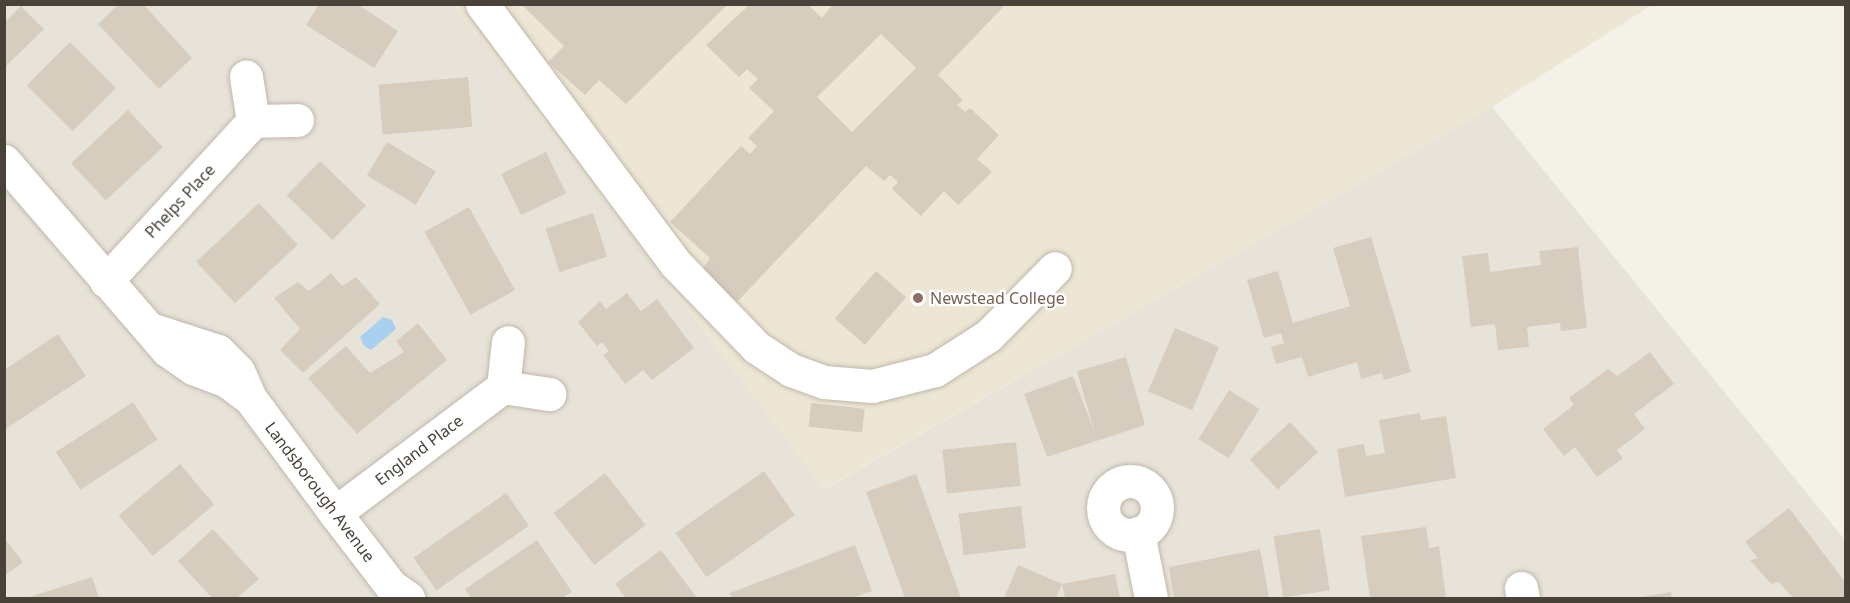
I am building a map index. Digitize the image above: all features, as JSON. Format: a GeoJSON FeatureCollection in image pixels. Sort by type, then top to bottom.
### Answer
{"type":"FeatureCollection","features":[{"type":"Feature","properties":{"kind":"street"},"geometry":{"type":"LineString","coordinates":[[482,4],[675,263],[756,347],[791,370],[824,382],[872,386],[935,370],[988,336],[1055,268]]}},
{"type":"Feature","properties":{"kind":"street"},"geometry":{"type":"LineString","coordinates":[[246,77],[253,121],[297,120]]}},
{"type":"Feature","properties":{"kind":"street","name":"Phelps Place"},"geometry":{"type":"LineString","coordinates":[[106,281],[253,121]]}},
{"type":"Feature","properties":{"kind":"street","name":"Landsborough Avenue"},"geometry":{"type":"LineString","coordinates":[[4,161],[106,281],[153,330],[167,350],[193,368],[227,381],[250,398],[398,594]]}},
{"type":"Feature","properties":{"kind":"street"},"geometry":{"type":"LineString","coordinates":[[508,342],[502,387],[549,394]]}},
{"type":"Feature","properties":{"kind":"street","name":"England Place"},"geometry":{"type":"LineString","coordinates":[[335,513],[502,387]]}},
{"type":"Feature","properties":{"kind":"street"},"geometry":{"type":"LineString","coordinates":[[1138,533],[1151,598]]}},
{"type":"Feature","properties":{"kind":"shaded area"},"geometry":{"type":"Polygon","coordinates":[[[4,5],[454,5],[825,489],[1492,107],[1845,540],[1845,598],[5,598],[4,5]]]}},
{"type":"Feature","properties":{"kind":"shaded area","name":"Newstead College"},"geometry":{"type":"Polygon","coordinates":[[[454,5],[1652,5],[1492,107],[824,489],[454,5]]]}},
{"type":"Feature","properties":{"kind":"water"},"geometry":{"type":"Polygon","coordinates":[[[383,317],[392,320],[396,329],[371,350],[364,346],[360,337],[383,317]]]}},
{"type":"Feature","properties":{"kind":"building"},"geometry":{"type":"Polygon","coordinates":[[[119,4],[143,4],[192,58],[159,89],[98,24],[119,4]]]}},
{"type":"Feature","properties":{"kind":"building"},"geometry":{"type":"Polygon","coordinates":[[[319,4],[357,4],[398,31],[374,68],[306,25],[319,4]]]}},
{"type":"Feature","properties":{"kind":"building"},"geometry":{"type":"Polygon","coordinates":[[[521,4],[728,4],[626,104],[599,80],[585,95],[548,62],[564,46],[521,4]]]}},
{"type":"Feature","properties":{"kind":"building"},"geometry":{"type":"Polygon","coordinates":[[[750,4],[807,4],[822,18],[833,4],[1006,4],[938,75],[963,100],[957,105],[965,112],[970,108],[999,135],[977,159],[992,172],[958,205],[944,191],[921,216],[892,189],[898,182],[890,175],[884,181],[866,166],[735,304],[701,271],[710,258],[670,222],[741,146],[750,154],[757,146],[748,138],[774,111],[749,88],[758,79],[747,69],[739,77],[706,45],[750,4]],[[881,34],[817,97],[852,132],[916,68],[881,34]]]}},
{"type":"Feature","properties":{"kind":"building"},"geometry":{"type":"Polygon","coordinates":[[[21,6],[44,29],[4,68],[4,23],[21,6]]]}},
{"type":"Feature","properties":{"kind":"building"},"geometry":{"type":"Polygon","coordinates":[[[70,42],[116,88],[73,131],[27,85],[70,42]]]}},
{"type":"Feature","properties":{"kind":"building"},"geometry":{"type":"Polygon","coordinates":[[[468,77],[472,127],[383,135],[378,85],[468,77]]]}},
{"type":"Feature","properties":{"kind":"building"},"geometry":{"type":"Polygon","coordinates":[[[128,110],[163,147],[106,200],[71,163],[128,110]]]}},
{"type":"Feature","properties":{"kind":"building"},"geometry":{"type":"Polygon","coordinates":[[[387,142],[436,171],[416,205],[367,175],[387,142]]]}},
{"type":"Feature","properties":{"kind":"building"},"geometry":{"type":"Polygon","coordinates":[[[546,152],[566,193],[521,215],[501,174],[546,152]]]}},
{"type":"Feature","properties":{"kind":"building"},"geometry":{"type":"Polygon","coordinates":[[[320,161],[366,205],[333,240],[287,196],[320,161]]]}},
{"type":"Feature","properties":{"kind":"building"},"geometry":{"type":"Polygon","coordinates":[[[259,203],[298,245],[235,303],[196,262],[259,203]]]}},
{"type":"Feature","properties":{"kind":"building"},"geometry":{"type":"Polygon","coordinates":[[[469,207],[515,290],[470,315],[424,232],[469,207]]]}},
{"type":"Feature","properties":{"kind":"building"},"geometry":{"type":"Polygon","coordinates":[[[593,213],[607,257],[560,272],[545,228],[593,213]]]}},
{"type":"Feature","properties":{"kind":"building"},"geometry":{"type":"Polygon","coordinates":[[[1371,237],[1411,372],[1384,380],[1382,373],[1361,379],[1357,362],[1308,377],[1302,357],[1276,364],[1271,347],[1284,343],[1281,333],[1264,338],[1247,280],[1278,271],[1293,323],[1350,306],[1333,248],[1371,237]]]}},
{"type":"Feature","properties":{"kind":"building"},"geometry":{"type":"Polygon","coordinates":[[[1578,247],[1587,328],[1561,331],[1560,323],[1527,327],[1529,347],[1498,350],[1495,324],[1471,327],[1462,256],[1488,253],[1490,272],[1541,265],[1539,251],[1578,247]]]}},
{"type":"Feature","properties":{"kind":"building"},"geometry":{"type":"Polygon","coordinates":[[[876,271],[906,297],[865,345],[835,319],[876,271]]]}},
{"type":"Feature","properties":{"kind":"building"},"geometry":{"type":"Polygon","coordinates":[[[331,273],[342,286],[356,277],[380,304],[303,373],[280,350],[300,329],[274,298],[298,282],[309,291],[331,273]]]}},
{"type":"Feature","properties":{"kind":"building"},"geometry":{"type":"Polygon","coordinates":[[[627,293],[641,311],[657,299],[694,348],[652,380],[643,370],[625,384],[603,355],[609,351],[602,342],[597,346],[578,322],[600,301],[606,309],[627,293]]]}},
{"type":"Feature","properties":{"kind":"building"},"geometry":{"type":"Polygon","coordinates":[[[418,323],[447,360],[357,434],[308,378],[346,346],[370,373],[404,352],[396,341],[418,323]]]}},
{"type":"Feature","properties":{"kind":"building"},"geometry":{"type":"Polygon","coordinates":[[[1175,328],[1219,347],[1192,410],[1148,392],[1175,328]]]}},
{"type":"Feature","properties":{"kind":"building"},"geometry":{"type":"Polygon","coordinates":[[[58,334],[86,376],[4,430],[4,370],[58,334]]]}},
{"type":"Feature","properties":{"kind":"building"},"geometry":{"type":"Polygon","coordinates":[[[1650,352],[1674,384],[1634,414],[1645,429],[1617,450],[1623,458],[1597,477],[1575,447],[1564,456],[1543,429],[1574,405],[1569,398],[1608,369],[1617,376],[1650,352]]]}},
{"type":"Feature","properties":{"kind":"building"},"geometry":{"type":"Polygon","coordinates":[[[1126,357],[1145,425],[1047,457],[1024,394],[1073,376],[1095,434],[1077,371],[1126,357]]]}},
{"type":"Feature","properties":{"kind":"building"},"geometry":{"type":"Polygon","coordinates":[[[1229,390],[1260,409],[1229,458],[1198,439],[1229,390]]]}},
{"type":"Feature","properties":{"kind":"building"},"geometry":{"type":"Polygon","coordinates":[[[133,402],[158,440],[80,490],[56,452],[133,402]]]}},
{"type":"Feature","properties":{"kind":"building"},"geometry":{"type":"Polygon","coordinates":[[[811,403],[865,409],[862,433],[808,427],[811,403]]]}},
{"type":"Feature","properties":{"kind":"building"},"geometry":{"type":"Polygon","coordinates":[[[1420,413],[1421,420],[1446,416],[1456,478],[1345,497],[1337,449],[1364,444],[1366,456],[1385,453],[1379,420],[1420,413]]]}},
{"type":"Feature","properties":{"kind":"building"},"geometry":{"type":"Polygon","coordinates":[[[1290,422],[1318,452],[1278,489],[1250,460],[1290,422]]]}},
{"type":"Feature","properties":{"kind":"building"},"geometry":{"type":"Polygon","coordinates":[[[1016,442],[1021,486],[947,493],[942,450],[1016,442]]]}},
{"type":"Feature","properties":{"kind":"building"},"geometry":{"type":"Polygon","coordinates":[[[180,464],[214,505],[153,556],[119,515],[180,464]]]}},
{"type":"Feature","properties":{"kind":"building"},"geometry":{"type":"Polygon","coordinates":[[[764,471],[795,515],[707,577],[676,533],[764,471]]]}},
{"type":"Feature","properties":{"kind":"building"},"geometry":{"type":"Polygon","coordinates":[[[605,473],[646,525],[594,565],[554,513],[605,473]]]}},
{"type":"Feature","properties":{"kind":"building"},"geometry":{"type":"Polygon","coordinates":[[[916,474],[961,598],[905,598],[866,492],[916,474]]]}},
{"type":"Feature","properties":{"kind":"building"},"geometry":{"type":"Polygon","coordinates":[[[506,493],[529,526],[436,591],[413,558],[506,493]]]}},
{"type":"Feature","properties":{"kind":"building"},"geometry":{"type":"Polygon","coordinates":[[[1021,506],[1026,548],[964,555],[958,514],[1021,506]]]}},
{"type":"Feature","properties":{"kind":"building"},"geometry":{"type":"Polygon","coordinates":[[[1789,508],[1846,583],[1846,598],[1793,598],[1779,582],[1771,584],[1750,560],[1758,558],[1745,542],[1789,508]]]}},
{"type":"Feature","properties":{"kind":"building"},"geometry":{"type":"Polygon","coordinates":[[[1426,527],[1429,548],[1439,546],[1446,598],[1370,598],[1361,536],[1426,527]]]}},
{"type":"Feature","properties":{"kind":"building"},"geometry":{"type":"Polygon","coordinates":[[[213,529],[259,579],[237,598],[212,598],[178,561],[213,529]]]}},
{"type":"Feature","properties":{"kind":"building"},"geometry":{"type":"Polygon","coordinates":[[[1320,529],[1330,590],[1283,598],[1274,536],[1320,529]]]}},
{"type":"Feature","properties":{"kind":"building"},"geometry":{"type":"Polygon","coordinates":[[[4,538],[23,562],[4,576],[4,538]]]}},
{"type":"Feature","properties":{"kind":"building"},"geometry":{"type":"Polygon","coordinates":[[[537,540],[572,592],[562,598],[471,598],[465,589],[537,540]]]}},
{"type":"Feature","properties":{"kind":"building"},"geometry":{"type":"Polygon","coordinates":[[[855,545],[872,591],[852,598],[732,598],[730,593],[855,545]]]}},
{"type":"Feature","properties":{"kind":"building"},"geometry":{"type":"Polygon","coordinates":[[[1260,549],[1269,598],[1174,598],[1169,567],[1260,549]]]}},
{"type":"Feature","properties":{"kind":"building"},"geometry":{"type":"Polygon","coordinates":[[[661,550],[697,598],[626,598],[615,584],[661,550]]]}},
{"type":"Feature","properties":{"kind":"building"},"geometry":{"type":"Polygon","coordinates":[[[1018,565],[1062,584],[1056,598],[1004,598],[1018,565]]]}},
{"type":"Feature","properties":{"kind":"building"},"geometry":{"type":"Polygon","coordinates":[[[1115,574],[1120,598],[1065,598],[1062,584],[1115,574]]]}},
{"type":"Feature","properties":{"kind":"building"},"geometry":{"type":"Polygon","coordinates":[[[92,577],[99,598],[26,598],[92,577]]]}},
{"type":"Feature","properties":{"kind":"building"},"geometry":{"type":"Polygon","coordinates":[[[1671,592],[1672,598],[1640,598],[1640,597],[1671,592]]]}},
{"type":"Feature","properties":{"kind":"place","name":"Newstead College"},"geometry":{"type":"Point","coordinates":[918,298]}}]}
